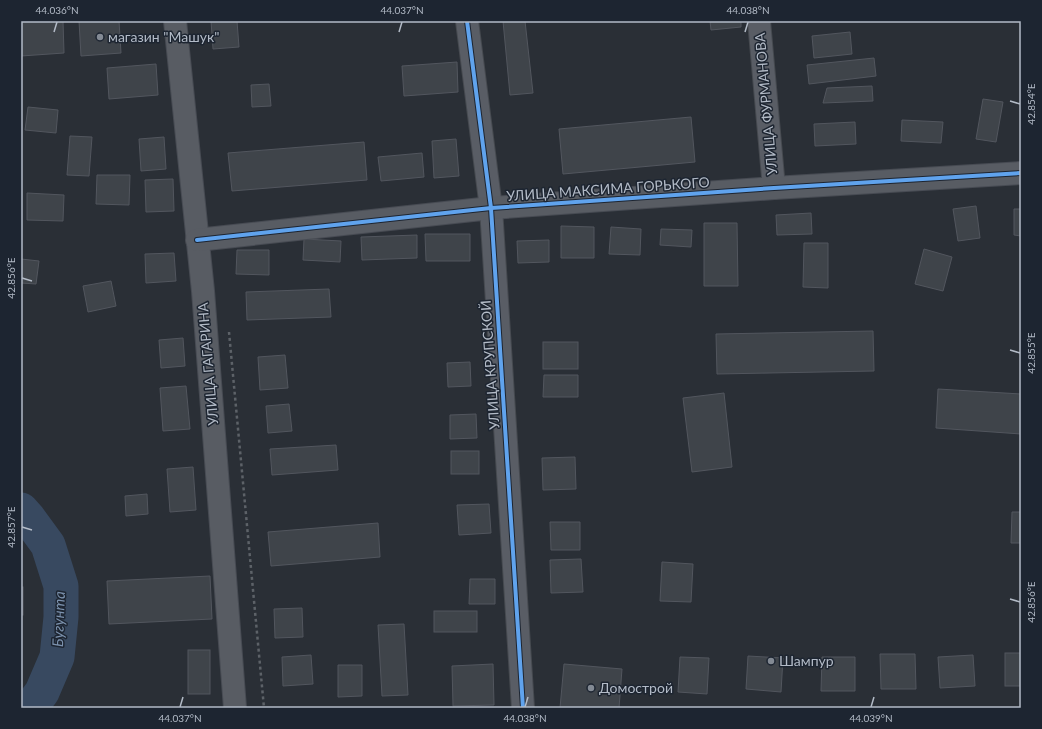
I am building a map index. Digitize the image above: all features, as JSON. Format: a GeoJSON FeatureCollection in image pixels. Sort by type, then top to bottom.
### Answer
{"type":"FeatureCollection","features":[{"type":"Feature","properties":{"kind":"street","name":"УЛИЦА ГАГАРИНА"},"geometry":{"type":"LineString","coordinates":[[175,21],[204,307],[235,708]]}},
{"type":"Feature","properties":{"kind":"street","name":"УЛИЦА КРУПСКОЙ"},"geometry":{"type":"LineString","coordinates":[[467,21],[491,208],[523,708]]}},
{"type":"Feature","properties":{"kind":"street","name":"УЛИЦА ФУРМАНОВА"},"geometry":{"type":"LineString","coordinates":[[759,21],[774,188]]}},
{"type":"Feature","properties":{"kind":"street","name":"УЛИЦА МАКСИМА ГОРЬКОГО"},"geometry":{"type":"LineString","coordinates":[[197,240],[491,208],[774,188],[1021,173]]}},
{"type":"Feature","properties":{"kind":"path"},"geometry":{"type":"LineString","coordinates":[[229,331],[264,708]]}},
{"type":"Feature","properties":{"kind":"building"},"geometry":{"type":"Polygon","coordinates":[[[21,21],[63,21],[64,53],[21,56],[21,21]]]}},
{"type":"Feature","properties":{"kind":"building","name":"магазин \"Машук\""},"geometry":{"type":"Polygon","coordinates":[[[79,21],[119,21],[121,53],[81,56],[79,21]]]}},
{"type":"Feature","properties":{"kind":"building"},"geometry":{"type":"Polygon","coordinates":[[[211,21],[237,21],[239,47],[213,49],[211,21]]]}},
{"type":"Feature","properties":{"kind":"building"},"geometry":{"type":"Polygon","coordinates":[[[503,21],[525,21],[533,93],[510,95],[503,21]]]}},
{"type":"Feature","properties":{"kind":"building"},"geometry":{"type":"Polygon","coordinates":[[[710,21],[741,21],[741,27],[711,30],[710,21]]]}},
{"type":"Feature","properties":{"kind":"building"},"geometry":{"type":"Polygon","coordinates":[[[850,32],[852,54],[814,58],[812,36],[850,32]]]}},
{"type":"Feature","properties":{"kind":"building"},"geometry":{"type":"Polygon","coordinates":[[[874,58],[876,76],[809,84],[807,65],[874,58]]]}},
{"type":"Feature","properties":{"kind":"building"},"geometry":{"type":"Polygon","coordinates":[[[457,62],[458,92],[404,96],[402,66],[457,62]]]}},
{"type":"Feature","properties":{"kind":"building"},"geometry":{"type":"Polygon","coordinates":[[[156,64],[158,95],[109,99],[107,68],[156,64]]]}},
{"type":"Feature","properties":{"kind":"building"},"geometry":{"type":"Polygon","coordinates":[[[269,84],[271,106],[252,107],[251,85],[269,84]]]}},
{"type":"Feature","properties":{"kind":"building"},"geometry":{"type":"Polygon","coordinates":[[[872,86],[873,101],[823,103],[827,88],[872,86]]]}},
{"type":"Feature","properties":{"kind":"building"},"geometry":{"type":"Polygon","coordinates":[[[983,99],[1003,102],[996,142],[976,139],[983,99]]]}},
{"type":"Feature","properties":{"kind":"building"},"geometry":{"type":"Polygon","coordinates":[[[28,107],[58,110],[56,133],[25,130],[28,107]]]}},
{"type":"Feature","properties":{"kind":"building"},"geometry":{"type":"Polygon","coordinates":[[[691,117],[695,162],[563,174],[559,129],[691,117]]]}},
{"type":"Feature","properties":{"kind":"building"},"geometry":{"type":"Polygon","coordinates":[[[902,120],[943,122],[941,143],[901,141],[902,120]]]}},
{"type":"Feature","properties":{"kind":"building"},"geometry":{"type":"Polygon","coordinates":[[[855,122],[856,144],[815,146],[814,124],[855,122]]]}},
{"type":"Feature","properties":{"kind":"building"},"geometry":{"type":"Polygon","coordinates":[[[70,136],[92,137],[89,176],[67,175],[70,136]]]}},
{"type":"Feature","properties":{"kind":"building"},"geometry":{"type":"Polygon","coordinates":[[[164,137],[166,169],[141,171],[139,139],[164,137]]]}},
{"type":"Feature","properties":{"kind":"building"},"geometry":{"type":"Polygon","coordinates":[[[456,139],[459,176],[434,178],[432,141],[456,139]]]}},
{"type":"Feature","properties":{"kind":"building"},"geometry":{"type":"Polygon","coordinates":[[[364,142],[367,180],[232,191],[228,153],[364,142]]]}},
{"type":"Feature","properties":{"kind":"building"},"geometry":{"type":"Polygon","coordinates":[[[422,153],[424,177],[381,181],[378,157],[422,153]]]}},
{"type":"Feature","properties":{"kind":"building"},"geometry":{"type":"Polygon","coordinates":[[[97,175],[130,175],[129,205],[96,204],[97,175]]]}},
{"type":"Feature","properties":{"kind":"building"},"geometry":{"type":"Polygon","coordinates":[[[173,179],[174,211],[146,212],[145,180],[173,179]]]}},
{"type":"Feature","properties":{"kind":"building"},"geometry":{"type":"Polygon","coordinates":[[[27,193],[64,195],[63,221],[27,220],[27,193]]]}},
{"type":"Feature","properties":{"kind":"building"},"geometry":{"type":"Polygon","coordinates":[[[976,206],[980,238],[958,241],[953,209],[976,206]]]}},
{"type":"Feature","properties":{"kind":"building"},"geometry":{"type":"Polygon","coordinates":[[[1014,209],[1021,209],[1021,236],[1014,235],[1014,209]]]}},
{"type":"Feature","properties":{"kind":"building"},"geometry":{"type":"Polygon","coordinates":[[[811,213],[812,234],[777,235],[776,215],[811,213]]]}},
{"type":"Feature","properties":{"kind":"building"},"geometry":{"type":"Polygon","coordinates":[[[704,223],[737,223],[738,286],[704,286],[704,223]]]}},
{"type":"Feature","properties":{"kind":"building"},"geometry":{"type":"Polygon","coordinates":[[[561,226],[594,227],[594,258],[561,258],[561,226]]]}},
{"type":"Feature","properties":{"kind":"building"},"geometry":{"type":"Polygon","coordinates":[[[611,227],[641,229],[640,255],[609,254],[611,227]]]}},
{"type":"Feature","properties":{"kind":"building"},"geometry":{"type":"Polygon","coordinates":[[[661,229],[692,230],[691,247],[660,245],[661,229]]]}},
{"type":"Feature","properties":{"kind":"building"},"geometry":{"type":"Polygon","coordinates":[[[425,234],[470,234],[470,261],[426,261],[425,234]]]}},
{"type":"Feature","properties":{"kind":"building"},"geometry":{"type":"Polygon","coordinates":[[[417,235],[417,258],[362,260],[361,237],[417,235]]]}},
{"type":"Feature","properties":{"kind":"building"},"geometry":{"type":"Polygon","coordinates":[[[304,239],[341,241],[340,262],[303,260],[304,239]]]}},
{"type":"Feature","properties":{"kind":"building"},"geometry":{"type":"Polygon","coordinates":[[[549,240],[549,262],[518,263],[517,241],[549,240]]]}},
{"type":"Feature","properties":{"kind":"building"},"geometry":{"type":"Polygon","coordinates":[[[804,243],[828,243],[828,288],[803,287],[804,243]]]}},
{"type":"Feature","properties":{"kind":"building"},"geometry":{"type":"Polygon","coordinates":[[[924,249],[952,257],[943,291],[915,284],[924,249]]]}},
{"type":"Feature","properties":{"kind":"building"},"geometry":{"type":"Polygon","coordinates":[[[237,250],[269,250],[269,275],[236,274],[237,250]]]}},
{"type":"Feature","properties":{"kind":"building"},"geometry":{"type":"Polygon","coordinates":[[[174,253],[176,281],[146,283],[145,254],[174,253]]]}},
{"type":"Feature","properties":{"kind":"building"},"geometry":{"type":"Polygon","coordinates":[[[21,259],[39,261],[36,284],[21,283],[21,259]]]}},
{"type":"Feature","properties":{"kind":"building"},"geometry":{"type":"Polygon","coordinates":[[[111,281],[116,306],[88,312],[83,286],[111,281]]]}},
{"type":"Feature","properties":{"kind":"building"},"geometry":{"type":"Polygon","coordinates":[[[329,289],[331,317],[247,320],[246,292],[329,289]]]}},
{"type":"Feature","properties":{"kind":"building"},"geometry":{"type":"Polygon","coordinates":[[[873,331],[874,371],[717,374],[716,334],[873,331]]]}},
{"type":"Feature","properties":{"kind":"building"},"geometry":{"type":"Polygon","coordinates":[[[183,338],[185,366],[161,368],[159,340],[183,338]]]}},
{"type":"Feature","properties":{"kind":"building"},"geometry":{"type":"Polygon","coordinates":[[[543,342],[578,342],[578,369],[543,369],[543,342]]]}},
{"type":"Feature","properties":{"kind":"building"},"geometry":{"type":"Polygon","coordinates":[[[285,355],[288,388],[260,390],[258,357],[285,355]]]}},
{"type":"Feature","properties":{"kind":"building"},"geometry":{"type":"Polygon","coordinates":[[[470,362],[471,386],[448,387],[447,363],[470,362]]]}},
{"type":"Feature","properties":{"kind":"building"},"geometry":{"type":"Polygon","coordinates":[[[544,375],[578,375],[578,397],[543,397],[544,375]]]}},
{"type":"Feature","properties":{"kind":"building"},"geometry":{"type":"Polygon","coordinates":[[[186,386],[190,429],[163,431],[160,388],[186,386]]]}},
{"type":"Feature","properties":{"kind":"building"},"geometry":{"type":"Polygon","coordinates":[[[938,389],[1021,394],[1021,434],[936,428],[938,389]]]}},
{"type":"Feature","properties":{"kind":"building"},"geometry":{"type":"Polygon","coordinates":[[[724,393],[732,467],[692,472],[683,398],[724,393]]]}},
{"type":"Feature","properties":{"kind":"building"},"geometry":{"type":"Polygon","coordinates":[[[289,404],[292,431],[268,433],[266,406],[289,404]]]}},
{"type":"Feature","properties":{"kind":"building"},"geometry":{"type":"Polygon","coordinates":[[[476,414],[477,438],[450,439],[450,415],[476,414]]]}},
{"type":"Feature","properties":{"kind":"building"},"geometry":{"type":"Polygon","coordinates":[[[336,445],[338,470],[272,475],[270,449],[336,445]]]}},
{"type":"Feature","properties":{"kind":"building"},"geometry":{"type":"Polygon","coordinates":[[[451,451],[479,451],[479,474],[451,474],[451,451]]]}},
{"type":"Feature","properties":{"kind":"building"},"geometry":{"type":"Polygon","coordinates":[[[575,457],[576,489],[543,490],[542,458],[575,457]]]}},
{"type":"Feature","properties":{"kind":"building"},"geometry":{"type":"Polygon","coordinates":[[[193,467],[196,510],[170,512],[167,469],[193,467]]]}},
{"type":"Feature","properties":{"kind":"building"},"geometry":{"type":"Polygon","coordinates":[[[147,494],[148,514],[126,516],[125,496],[147,494]]]}},
{"type":"Feature","properties":{"kind":"building"},"geometry":{"type":"Polygon","coordinates":[[[489,504],[491,533],[459,535],[457,505],[489,504]]]}},
{"type":"Feature","properties":{"kind":"building"},"geometry":{"type":"Polygon","coordinates":[[[1012,512],[1021,512],[1021,543],[1011,543],[1012,512]]]}},
{"type":"Feature","properties":{"kind":"building"},"geometry":{"type":"Polygon","coordinates":[[[550,522],[580,522],[580,550],[551,550],[550,522]]]}},
{"type":"Feature","properties":{"kind":"building"},"geometry":{"type":"Polygon","coordinates":[[[378,523],[380,557],[271,566],[268,532],[378,523]]]}},
{"type":"Feature","properties":{"kind":"building"},"geometry":{"type":"Polygon","coordinates":[[[581,559],[583,592],[551,593],[550,560],[581,559]]]}},
{"type":"Feature","properties":{"kind":"building"},"geometry":{"type":"Polygon","coordinates":[[[662,562],[693,564],[691,602],[660,601],[662,562]]]}},
{"type":"Feature","properties":{"kind":"building"},"geometry":{"type":"Polygon","coordinates":[[[210,576],[212,619],[109,624],[107,581],[210,576]]]}},
{"type":"Feature","properties":{"kind":"building"},"geometry":{"type":"Polygon","coordinates":[[[470,579],[495,579],[495,604],[469,604],[470,579]]]}},
{"type":"Feature","properties":{"kind":"building"},"geometry":{"type":"Polygon","coordinates":[[[21,587],[23,587],[23,615],[21,615],[21,587]]]}},
{"type":"Feature","properties":{"kind":"building"},"geometry":{"type":"Polygon","coordinates":[[[302,608],[303,637],[275,638],[274,609],[302,608]]]}},
{"type":"Feature","properties":{"kind":"building"},"geometry":{"type":"Polygon","coordinates":[[[434,611],[477,611],[477,632],[434,632],[434,611]]]}},
{"type":"Feature","properties":{"kind":"building"},"geometry":{"type":"Polygon","coordinates":[[[404,624],[408,695],[382,696],[378,625],[404,624]]]}},
{"type":"Feature","properties":{"kind":"building"},"geometry":{"type":"Polygon","coordinates":[[[188,650],[210,650],[210,694],[188,694],[188,650]]]}},
{"type":"Feature","properties":{"kind":"building"},"geometry":{"type":"Polygon","coordinates":[[[1005,653],[1021,653],[1021,686],[1005,686],[1005,653]]]}},
{"type":"Feature","properties":{"kind":"building"},"geometry":{"type":"Polygon","coordinates":[[[880,654],[915,654],[916,689],[881,689],[880,654]]]}},
{"type":"Feature","properties":{"kind":"building"},"geometry":{"type":"Polygon","coordinates":[[[311,655],[313,684],[283,686],[282,657],[311,655]]]}},
{"type":"Feature","properties":{"kind":"building"},"geometry":{"type":"Polygon","coordinates":[[[973,655],[975,686],[940,688],[938,657],[973,655]]]}},
{"type":"Feature","properties":{"kind":"building"},"geometry":{"type":"Polygon","coordinates":[[[748,656],[783,658],[781,692],[746,689],[748,656]]]}},
{"type":"Feature","properties":{"kind":"building"},"geometry":{"type":"Polygon","coordinates":[[[680,657],[709,658],[707,694],[678,692],[680,657]]]}},
{"type":"Feature","properties":{"kind":"building"},"geometry":{"type":"Polygon","coordinates":[[[822,657],[855,657],[855,691],[821,691],[822,657]]]}},
{"type":"Feature","properties":{"kind":"building"},"geometry":{"type":"Polygon","coordinates":[[[493,664],[494,705],[453,706],[452,666],[493,664]]]}},
{"type":"Feature","properties":{"kind":"building","name":"Домострой"},"geometry":{"type":"Polygon","coordinates":[[[564,664],[622,669],[619,708],[560,708],[564,664]]]}},
{"type":"Feature","properties":{"kind":"building"},"geometry":{"type":"Polygon","coordinates":[[[338,665],[362,665],[362,696],[338,697],[338,665]]]}},
{"type":"Feature","properties":{"kind":"waterway","name":"Бугунта"},"geometry":{"type":"LineString","coordinates":[[21,510],[48,545],[61,586],[61,617],[57,657],[42,692],[30,708]]}},
{"type":"Feature","properties":{"kind":"cycle path"},"geometry":{"type":"LineString","coordinates":[[467,21],[491,208],[523,708]]}},
{"type":"Feature","properties":{"kind":"cycle path"},"geometry":{"type":"LineString","coordinates":[[197,240],[491,208],[774,188],[1021,173]]}},
{"type":"Feature","properties":{"kind":"place","name":"магазин \"Машук\""},"geometry":{"type":"Point","coordinates":[100,37]}},
{"type":"Feature","properties":{"kind":"place","name":"Шампур"},"geometry":{"type":"Point","coordinates":[771,661]}},
{"type":"Feature","properties":{"kind":"place","name":"Домострой"},"geometry":{"type":"Point","coordinates":[591,688]}}]}
